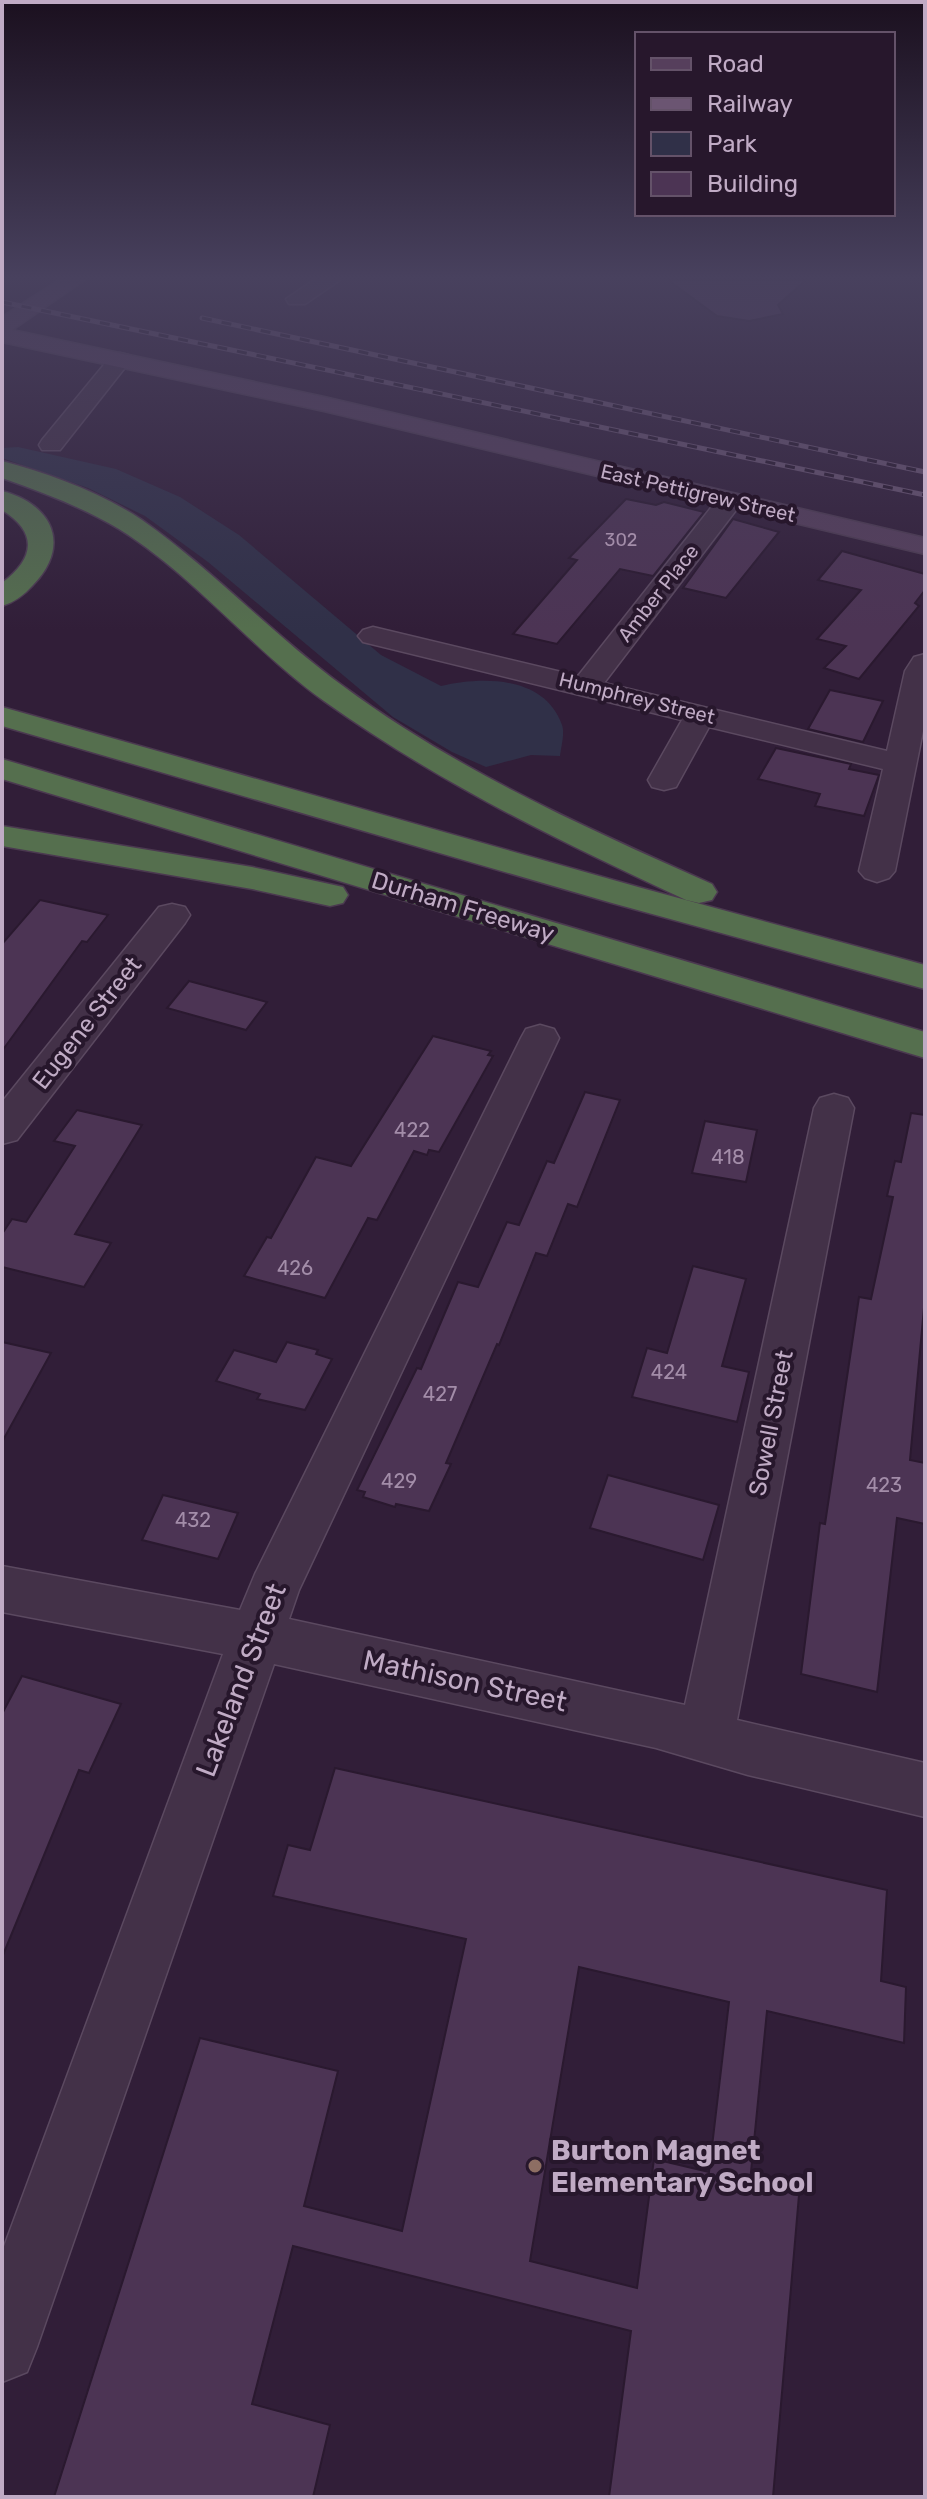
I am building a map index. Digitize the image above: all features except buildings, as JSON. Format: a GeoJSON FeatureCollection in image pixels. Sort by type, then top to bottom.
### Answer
{"type":"FeatureCollection","features":[{"type":"Feature","properties":{"kind":"highway"},"geometry":{"type":"LineString","coordinates":[[2,469],[65,491],[130,524],[189,570],[331,692],[419,752],[548,823],[822,948]]}},
{"type":"Feature","properties":{"kind":"highway"},"geometry":{"type":"LineString","coordinates":[[2,499],[22,510],[35,522],[43,536],[39,561],[32,572],[2,597]]}},
{"type":"Feature","properties":{"kind":"highway"},"geometry":{"type":"LineString","coordinates":[[2,716],[925,977]]}},
{"type":"Feature","properties":{"kind":"highway","name":"Durham Freeway"},"geometry":{"type":"LineString","coordinates":[[2,769],[925,1045]]}},
{"type":"Feature","properties":{"kind":"highway"},"geometry":{"type":"LineString","coordinates":[[2,836],[252,878],[515,941],[637,959]]}},
{"type":"Feature","properties":{"kind":"street"},"geometry":{"type":"LineString","coordinates":[[51,445],[90,397]]}},
{"type":"Feature","properties":{"kind":"street","name":"East Pettigrew Street"},"geometry":{"type":"LineString","coordinates":[[290,397],[925,546]]}},
{"type":"Feature","properties":{"kind":"street","name":"Amber Place"},"geometry":{"type":"LineString","coordinates":[[586,686],[730,501]]}},
{"type":"Feature","properties":{"kind":"street","name":"Humphrey Street"},"geometry":{"type":"LineString","coordinates":[[373,636],[701,714],[906,783]]}},
{"type":"Feature","properties":{"kind":"street"},"geometry":{"type":"LineString","coordinates":[[877,871],[906,783],[920,671],[925,663]]}},
{"type":"Feature","properties":{"kind":"street"},"geometry":{"type":"LineString","coordinates":[[664,780],[701,714]]}},
{"type":"Feature","properties":{"kind":"street","name":"Eugene Street"},"geometry":{"type":"LineString","coordinates":[[2,1130],[172,915]]}},
{"type":"Feature","properties":{"kind":"street","name":"Lakeland Street"},"geometry":{"type":"LineString","coordinates":[[2,2347],[273,1590],[540,1038]]}},
{"type":"Feature","properties":{"kind":"street","name":"Sowell Street"},"geometry":{"type":"LineString","coordinates":[[706,1738],[834,1108]]}},
{"type":"Feature","properties":{"kind":"street","name":"Mathison Street"},"geometry":{"type":"LineString","coordinates":[[2,1589],[254,1637],[656,1722],[706,1738],[925,1790]]}},
{"type":"Feature","properties":{"kind":"green space"},"geometry":{"type":"Polygon","coordinates":[[[18,447],[116,469],[180,497],[239,535],[381,655],[441,686],[493,681],[527,688],[554,709],[562,725],[560,756],[531,755],[486,767],[452,752],[393,717],[208,562],[145,516],[88,488],[2,458],[2,448],[18,447]]]}},
{"type":"Feature","properties":{"kind":"railway"},"geometry":{"type":"LineString","coordinates":[[455,397],[925,495]]}},
{"type":"Feature","properties":{"kind":"railway"},"geometry":{"type":"LineString","coordinates":[[571,397],[925,472]]}},
{"type":"Feature","properties":{"kind":"place","name":"Burton Magnet Elementary School"},"geometry":{"type":"Point","coordinates":[535,2166]}}]}
